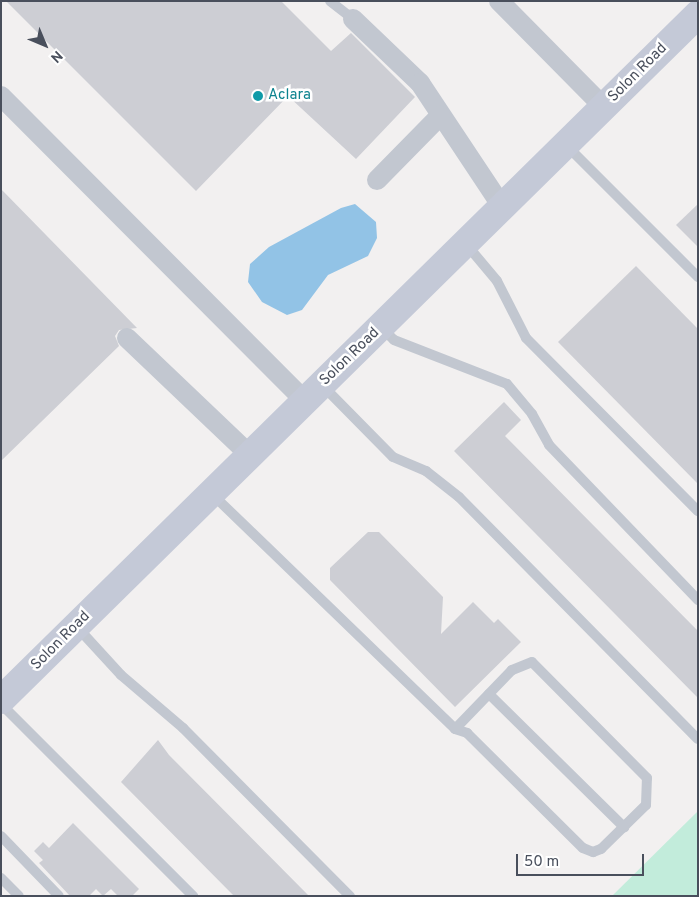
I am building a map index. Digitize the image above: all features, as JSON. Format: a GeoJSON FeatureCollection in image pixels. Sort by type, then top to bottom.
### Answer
{"type":"FeatureCollection","features":[{"type":"Feature","properties":{"kind":"street"},"geometry":{"type":"LineString","coordinates":[[499,1],[604,107]]}},
{"type":"Feature","properties":{"kind":"street","name":"Solon Road"},"geometry":{"type":"LineString","coordinates":[[1,700],[465,243],[501,205],[698,14]]}},
{"type":"Feature","properties":{"kind":"street"},"geometry":{"type":"LineString","coordinates":[[353,19],[420,83],[440,116],[501,205]]}},
{"type":"Feature","properties":{"kind":"street"},"geometry":{"type":"LineString","coordinates":[[1,96],[313,393]]}},
{"type":"Feature","properties":{"kind":"street"},"geometry":{"type":"LineString","coordinates":[[377,180],[440,116]]}},
{"type":"Feature","properties":{"kind":"street"},"geometry":{"type":"LineString","coordinates":[[127,338],[250,455]]}},
{"type":"Feature","properties":{"kind":"lane"},"geometry":{"type":"LineString","coordinates":[[330,1],[353,19]]}},
{"type":"Feature","properties":{"kind":"lane"},"geometry":{"type":"LineString","coordinates":[[565,145],[698,277]]}},
{"type":"Feature","properties":{"kind":"lane"},"geometry":{"type":"LineString","coordinates":[[465,243],[497,281],[526,338],[698,511]]}},
{"type":"Feature","properties":{"kind":"lane"},"geometry":{"type":"LineString","coordinates":[[380,327],[394,340],[507,384],[532,414],[549,445],[698,600]]}},
{"type":"Feature","properties":{"kind":"lane"},"geometry":{"type":"LineString","coordinates":[[313,393],[387,451],[426,471],[458,497],[698,739]]}},
{"type":"Feature","properties":{"kind":"lane"},"geometry":{"type":"LineString","coordinates":[[211,493],[455,729],[467,733],[587,851],[601,849],[646,804],[647,778],[537,666],[525,662],[518,665],[455,729]]}},
{"type":"Feature","properties":{"kind":"lane"},"geometry":{"type":"LineString","coordinates":[[76,626],[121,675],[183,728],[350,896]]}},
{"type":"Feature","properties":{"kind":"lane"},"geometry":{"type":"LineString","coordinates":[[489,694],[624,827]]}},
{"type":"Feature","properties":{"kind":"lane"},"geometry":{"type":"LineString","coordinates":[[1,704],[193,896]]}},
{"type":"Feature","properties":{"kind":"lane"},"geometry":{"type":"LineString","coordinates":[[1,836],[60,896]]}},
{"type":"Feature","properties":{"kind":"lane"},"geometry":{"type":"LineString","coordinates":[[1,878],[19,896]]}},
{"type":"Feature","properties":{"kind":"green space"},"geometry":{"type":"Polygon","coordinates":[[[698,811],[698,896],[612,896],[698,811]]]}},
{"type":"Feature","properties":{"kind":"water"},"geometry":{"type":"Polygon","coordinates":[[[355,204],[376,222],[377,238],[368,256],[328,275],[302,310],[287,315],[262,302],[248,282],[250,264],[269,247],[341,208],[355,204]]]}},
{"type":"Feature","properties":{"kind":"building","name":"Aclara"},"geometry":{"type":"Polygon","coordinates":[[[6,1],[281,1],[331,51],[351,33],[415,97],[356,159],[288,96],[196,191],[6,1]]]}},
{"type":"Feature","properties":{"kind":"building"},"geometry":{"type":"Polygon","coordinates":[[[1,189],[137,328],[119,330],[115,336],[119,346],[1,461],[1,189]]]}},
{"type":"Feature","properties":{"kind":"building"},"geometry":{"type":"Polygon","coordinates":[[[698,204],[698,247],[676,225],[698,204]]]}},
{"type":"Feature","properties":{"kind":"building"},"geometry":{"type":"Polygon","coordinates":[[[636,266],[698,329],[698,484],[558,342],[636,266]]]}},
{"type":"Feature","properties":{"kind":"building"},"geometry":{"type":"Polygon","coordinates":[[[504,402],[521,420],[505,436],[698,631],[698,698],[454,451],[504,402]]]}},
{"type":"Feature","properties":{"kind":"building"},"geometry":{"type":"Polygon","coordinates":[[[368,532],[379,532],[443,597],[441,634],[473,602],[494,623],[498,619],[521,642],[455,707],[330,580],[330,568],[368,532]]]}},
{"type":"Feature","properties":{"kind":"building"},"geometry":{"type":"Polygon","coordinates":[[[158,740],[169,755],[309,896],[234,896],[121,782],[158,740]]]}},
{"type":"Feature","properties":{"kind":"building"},"geometry":{"type":"Polygon","coordinates":[[[73,823],[139,889],[132,896],[118,896],[111,889],[103,896],[96,889],[89,896],[70,896],[39,863],[43,860],[34,851],[43,842],[49,848],[73,823]]]}},
{"type":"Feature","properties":{"kind":"place","name":"Aclara"},"geometry":{"type":"Point","coordinates":[258,96]}}]}
